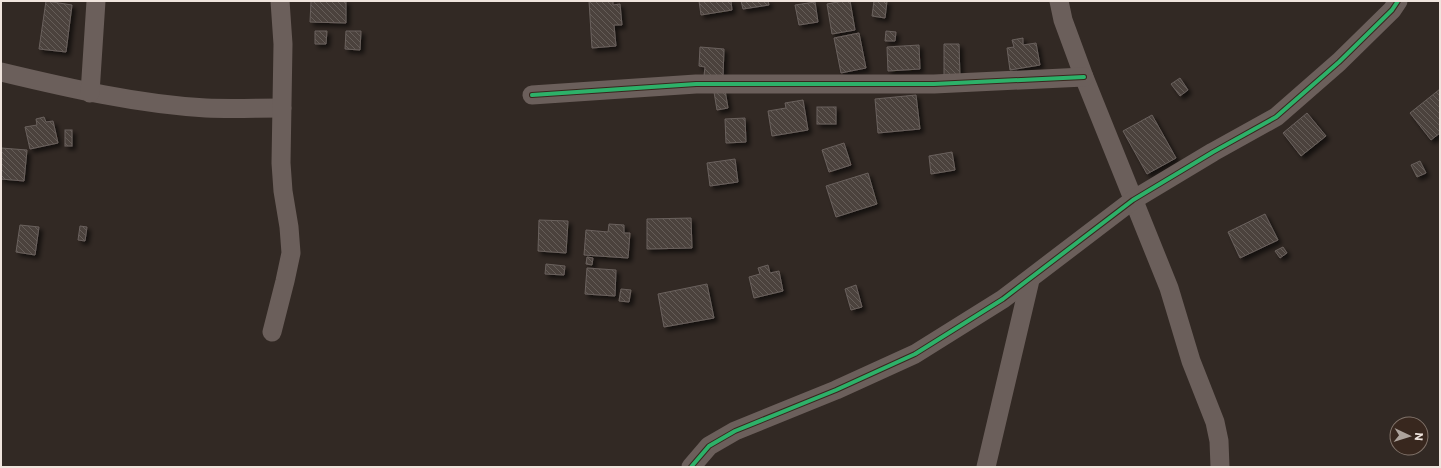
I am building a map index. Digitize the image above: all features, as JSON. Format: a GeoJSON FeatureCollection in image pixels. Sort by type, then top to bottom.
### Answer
{"type":"FeatureCollection","features":[{"type":"Feature","properties":{"kind":"street"},"geometry":{"type":"LineString","coordinates":[[90,93],[96,1]]}},
{"type":"Feature","properties":{"kind":"street"},"geometry":{"type":"LineString","coordinates":[[272,332],[291,253],[281,163],[283,44],[280,1]]}},
{"type":"Feature","properties":{"kind":"street"},"geometry":{"type":"LineString","coordinates":[[1059,1],[1063,20],[1084,77],[1169,288],[1191,361],[1215,422],[1219,441],[1220,467]]}},
{"type":"Feature","properties":{"kind":"street"},"geometry":{"type":"LineString","coordinates":[[691,467],[709,446],[734,431],[836,390],[915,354],[1003,300],[1133,200],[1213,152],[1276,117],[1339,62],[1392,10],[1398,1]]}},
{"type":"Feature","properties":{"kind":"street"},"geometry":{"type":"LineString","coordinates":[[1,72],[90,93],[163,104],[207,108],[282,108]]}},
{"type":"Feature","properties":{"kind":"street"},"geometry":{"type":"LineString","coordinates":[[532,95],[696,84],[934,84],[1084,77]]}},
{"type":"Feature","properties":{"kind":"street"},"geometry":{"type":"LineString","coordinates":[[986,467],[1030,280]]}},
{"type":"Feature","properties":{"kind":"building"},"geometry":{"type":"Polygon","coordinates":[[[46,1],[72,5],[66,52],[39,49],[46,1]]]}},
{"type":"Feature","properties":{"kind":"building"},"geometry":{"type":"Polygon","coordinates":[[[311,1],[346,1],[346,23],[310,22],[311,1]]]}},
{"type":"Feature","properties":{"kind":"building"},"geometry":{"type":"Polygon","coordinates":[[[589,1],[613,1],[613,5],[620,4],[622,25],[614,25],[616,46],[592,48],[589,1]]]}},
{"type":"Feature","properties":{"kind":"building"},"geometry":{"type":"Polygon","coordinates":[[[699,1],[731,1],[732,10],[701,15],[699,1]]]}},
{"type":"Feature","properties":{"kind":"building"},"geometry":{"type":"Polygon","coordinates":[[[741,1],[768,1],[769,5],[743,9],[741,1]]]}},
{"type":"Feature","properties":{"kind":"building"},"geometry":{"type":"Polygon","coordinates":[[[850,1],[855,30],[832,34],[827,4],[850,1]]]}},
{"type":"Feature","properties":{"kind":"building"},"geometry":{"type":"Polygon","coordinates":[[[874,1],[887,1],[885,18],[872,16],[874,1]]]}},
{"type":"Feature","properties":{"kind":"building"},"geometry":{"type":"Polygon","coordinates":[[[815,2],[818,22],[799,25],[795,5],[815,2]]]}},
{"type":"Feature","properties":{"kind":"building"},"geometry":{"type":"Polygon","coordinates":[[[315,31],[327,31],[326,44],[315,44],[315,31]]]}},
{"type":"Feature","properties":{"kind":"building"},"geometry":{"type":"Polygon","coordinates":[[[346,31],[361,31],[360,50],[345,49],[346,31]]]}},
{"type":"Feature","properties":{"kind":"building"},"geometry":{"type":"Polygon","coordinates":[[[886,31],[896,32],[895,41],[885,41],[886,31]]]}},
{"type":"Feature","properties":{"kind":"building"},"geometry":{"type":"Polygon","coordinates":[[[859,33],[866,68],[841,73],[834,38],[859,33]]]}},
{"type":"Feature","properties":{"kind":"building"},"geometry":{"type":"Polygon","coordinates":[[[1023,38],[1023,45],[1036,43],[1040,65],[1010,70],[1007,48],[1014,47],[1012,40],[1023,38]]]}},
{"type":"Feature","properties":{"kind":"building"},"geometry":{"type":"Polygon","coordinates":[[[944,44],[959,44],[960,78],[944,78],[944,44]]]}},
{"type":"Feature","properties":{"kind":"building"},"geometry":{"type":"Polygon","coordinates":[[[919,45],[920,69],[888,71],[887,47],[919,45]]]}},
{"type":"Feature","properties":{"kind":"building"},"geometry":{"type":"Polygon","coordinates":[[[700,47],[724,49],[723,77],[704,76],[705,67],[699,66],[700,47]]]}},
{"type":"Feature","properties":{"kind":"building"},"geometry":{"type":"Polygon","coordinates":[[[1180,78],[1188,90],[1180,96],[1171,84],[1180,78]]]}},
{"type":"Feature","properties":{"kind":"building"},"geometry":{"type":"Polygon","coordinates":[[[1440,89],[1440,133],[1431,140],[1410,113],[1440,89]]]}},
{"type":"Feature","properties":{"kind":"building"},"geometry":{"type":"Polygon","coordinates":[[[725,90],[728,108],[717,110],[714,92],[725,90]]]}},
{"type":"Feature","properties":{"kind":"building"},"geometry":{"type":"Polygon","coordinates":[[[916,95],[920,129],[878,133],[875,99],[916,95]]]}},
{"type":"Feature","properties":{"kind":"building"},"geometry":{"type":"Polygon","coordinates":[[[803,100],[808,130],[772,136],[768,111],[786,108],[785,103],[803,100]]]}},
{"type":"Feature","properties":{"kind":"building"},"geometry":{"type":"Polygon","coordinates":[[[817,107],[836,107],[836,124],[817,124],[817,107]]]}},
{"type":"Feature","properties":{"kind":"building"},"geometry":{"type":"Polygon","coordinates":[[[1307,113],[1326,136],[1301,156],[1283,133],[1307,113]]]}},
{"type":"Feature","properties":{"kind":"building"},"geometry":{"type":"Polygon","coordinates":[[[1152,115],[1176,158],[1147,174],[1123,131],[1152,115]]]}},
{"type":"Feature","properties":{"kind":"building"},"geometry":{"type":"Polygon","coordinates":[[[44,117],[46,122],[53,121],[58,143],[30,149],[25,127],[37,125],[36,119],[44,117]]]}},
{"type":"Feature","properties":{"kind":"building"},"geometry":{"type":"Polygon","coordinates":[[[745,118],[746,142],[726,143],[725,119],[745,118]]]}},
{"type":"Feature","properties":{"kind":"building"},"geometry":{"type":"Polygon","coordinates":[[[65,130],[72,130],[72,146],[65,146],[65,130]]]}},
{"type":"Feature","properties":{"kind":"building"},"geometry":{"type":"Polygon","coordinates":[[[844,143],[851,165],[829,172],[822,150],[844,143]]]}},
{"type":"Feature","properties":{"kind":"building"},"geometry":{"type":"Polygon","coordinates":[[[1,148],[27,150],[24,181],[1,179],[1,148]]]}},
{"type":"Feature","properties":{"kind":"building"},"geometry":{"type":"Polygon","coordinates":[[[952,152],[955,170],[931,174],[929,156],[952,152]]]}},
{"type":"Feature","properties":{"kind":"building"},"geometry":{"type":"Polygon","coordinates":[[[735,159],[738,182],[710,186],[707,163],[735,159]]]}},
{"type":"Feature","properties":{"kind":"building"},"geometry":{"type":"Polygon","coordinates":[[[1420,161],[1426,173],[1417,177],[1411,165],[1420,161]]]}},
{"type":"Feature","properties":{"kind":"building"},"geometry":{"type":"Polygon","coordinates":[[[868,173],[877,204],[836,217],[826,186],[868,173]]]}},
{"type":"Feature","properties":{"kind":"building"},"geometry":{"type":"Polygon","coordinates":[[[1265,214],[1278,240],[1240,258],[1228,232],[1265,214]]]}},
{"type":"Feature","properties":{"kind":"building"},"geometry":{"type":"Polygon","coordinates":[[[691,218],[692,248],[647,249],[647,219],[691,218]]]}},
{"type":"Feature","properties":{"kind":"building"},"geometry":{"type":"Polygon","coordinates":[[[539,220],[568,221],[566,253],[538,251],[539,220]]]}},
{"type":"Feature","properties":{"kind":"building"},"geometry":{"type":"Polygon","coordinates":[[[609,224],[624,225],[624,233],[630,233],[628,258],[584,255],[586,230],[608,232],[609,224]]]}},
{"type":"Feature","properties":{"kind":"building"},"geometry":{"type":"Polygon","coordinates":[[[20,225],[39,227],[35,255],[16,252],[20,225]]]}},
{"type":"Feature","properties":{"kind":"building"},"geometry":{"type":"Polygon","coordinates":[[[80,226],[87,227],[85,241],[78,240],[80,226]]]}},
{"type":"Feature","properties":{"kind":"building"},"geometry":{"type":"Polygon","coordinates":[[[1283,247],[1287,253],[1280,258],[1275,251],[1283,247]]]}},
{"type":"Feature","properties":{"kind":"building"},"geometry":{"type":"Polygon","coordinates":[[[587,257],[593,258],[592,265],[586,264],[587,257]]]}},
{"type":"Feature","properties":{"kind":"building"},"geometry":{"type":"Polygon","coordinates":[[[546,264],[565,266],[564,275],[545,274],[546,264]]]}},
{"type":"Feature","properties":{"kind":"building"},"geometry":{"type":"Polygon","coordinates":[[[768,265],[770,273],[779,271],[783,291],[754,298],[749,277],[760,274],[758,268],[768,265]]]}},
{"type":"Feature","properties":{"kind":"building"},"geometry":{"type":"Polygon","coordinates":[[[587,268],[616,270],[615,296],[585,294],[587,268]]]}},
{"type":"Feature","properties":{"kind":"building"},"geometry":{"type":"Polygon","coordinates":[[[707,284],[714,318],[664,327],[658,294],[707,284]]]}},
{"type":"Feature","properties":{"kind":"building"},"geometry":{"type":"Polygon","coordinates":[[[856,285],[862,307],[851,310],[845,289],[856,285]]]}},
{"type":"Feature","properties":{"kind":"building"},"geometry":{"type":"Polygon","coordinates":[[[621,289],[631,290],[629,302],[619,301],[621,289]]]}},
{"type":"Feature","properties":{"kind":"cycle path"},"geometry":{"type":"LineString","coordinates":[[691,467],[709,446],[735,431],[836,390],[915,354],[1003,299],[1133,200],[1213,152],[1276,117],[1339,62],[1392,10],[1398,1]]}},
{"type":"Feature","properties":{"kind":"cycle path"},"geometry":{"type":"LineString","coordinates":[[532,95],[696,84],[934,84],[1084,77]]}}]}
